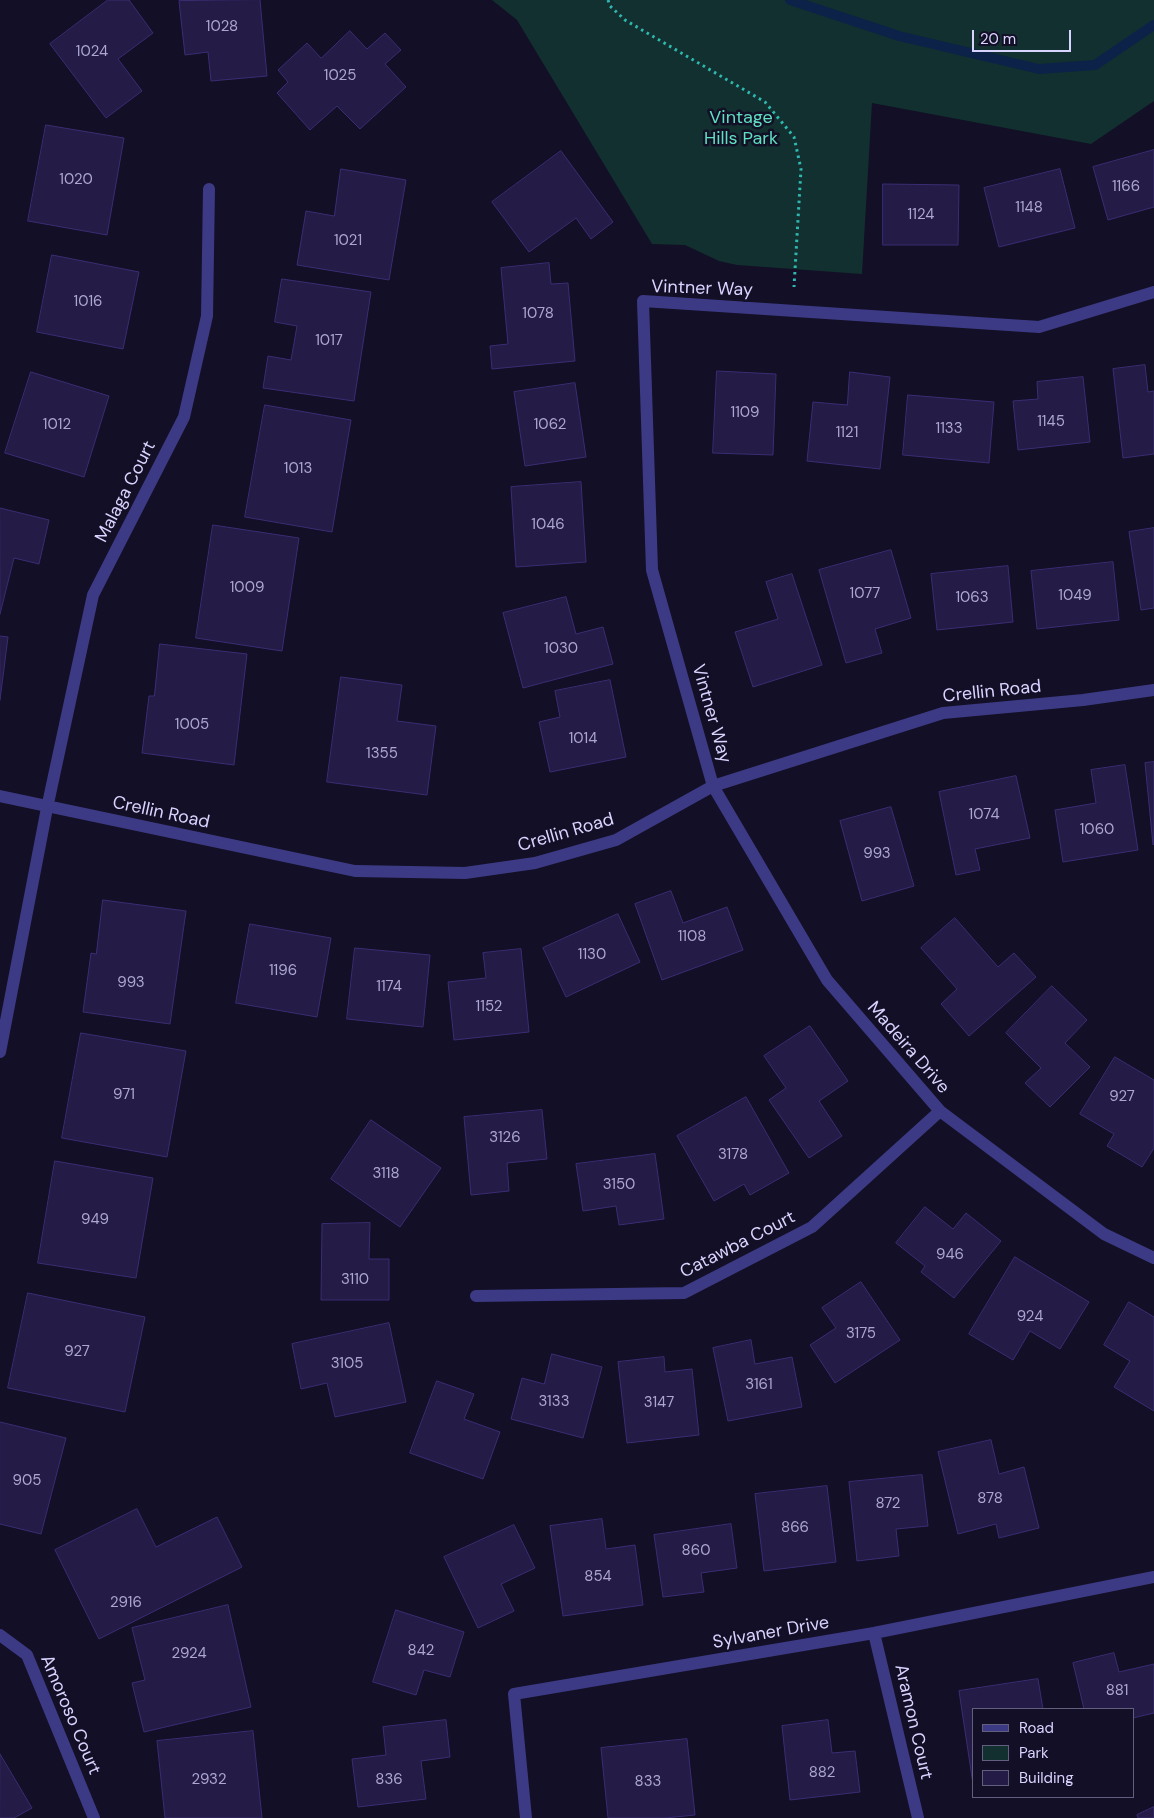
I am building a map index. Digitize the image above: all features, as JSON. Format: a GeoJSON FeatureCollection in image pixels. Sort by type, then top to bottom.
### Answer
{"type":"FeatureCollection","features":[{"type":"Feature","properties":{"kind":"street","name":"Malaga Court"},"geometry":{"type":"LineString","coordinates":[[0,1052],[47,808],[93,595],[184,417],[207,316],[209,189]]}},
{"type":"Feature","properties":{"kind":"street","name":"Vintner Way"},"geometry":{"type":"LineString","coordinates":[[713,786],[652,570],[643,301],[1039,327],[1154,292]]}},
{"type":"Feature","properties":{"kind":"street","name":"Crellin Road"},"geometry":{"type":"LineString","coordinates":[[0,796],[47,808],[355,871],[465,873],[535,862],[616,840],[713,786],[943,713],[1083,700],[1154,690]]}},
{"type":"Feature","properties":{"kind":"street","name":"Madeira Drive"},"geometry":{"type":"LineString","coordinates":[[713,786],[827,980],[940,1112],[1104,1234],[1154,1258]]}},
{"type":"Feature","properties":{"kind":"street","name":"Catawba Court"},"geometry":{"type":"LineString","coordinates":[[476,1296],[684,1293],[812,1227],[940,1112]]}},
{"type":"Feature","properties":{"kind":"street","name":"Sylvaner Drive"},"geometry":{"type":"LineString","coordinates":[[526,1818],[514,1694],[874,1633],[1154,1577]]}},
{"type":"Feature","properties":{"kind":"street","name":"Aramon Court"},"geometry":{"type":"LineString","coordinates":[[874,1633],[918,1818]]}},
{"type":"Feature","properties":{"kind":"street","name":"Amoroso Court"},"geometry":{"type":"LineString","coordinates":[[0,1635],[27,1655],[94,1818]]}},
{"type":"Feature","properties":{"kind":"path"},"geometry":{"type":"LineString","coordinates":[[608,0],[610,6],[625,20],[765,102],[794,137],[801,169],[792,310]]}},
{"type":"Feature","properties":{"kind":"green space","name":"Vintage Hills Park"},"geometry":{"type":"Polygon","coordinates":[[[492,0],[1154,0],[1154,101],[1091,144],[872,103],[862,274],[737,265],[719,261],[685,245],[652,244],[517,20],[492,0]]]}},
{"type":"Feature","properties":{"kind":"building"},"geometry":{"type":"Polygon","coordinates":[[[108,0],[129,0],[153,33],[118,59],[142,91],[106,118],[50,44],[108,0]]]}},
{"type":"Feature","properties":{"kind":"building"},"geometry":{"type":"Polygon","coordinates":[[[260,0],[267,76],[211,81],[208,52],[185,55],[179,1],[260,0]]]}},
{"type":"Feature","properties":{"kind":"building"},"geometry":{"type":"Polygon","coordinates":[[[350,31],[367,49],[385,33],[401,50],[385,64],[406,87],[360,129],[337,106],[310,130],[277,93],[288,82],[278,70],[307,43],[321,58],[350,31]]]}},
{"type":"Feature","properties":{"kind":"building"},"geometry":{"type":"Polygon","coordinates":[[[46,125],[124,138],[107,235],[28,221],[46,125]]]}},
{"type":"Feature","properties":{"kind":"building"},"geometry":{"type":"Polygon","coordinates":[[[1154,150],[1154,207],[1108,220],[1093,167],[1154,150]]]}},
{"type":"Feature","properties":{"kind":"building"},"geometry":{"type":"Polygon","coordinates":[[[561,151],[613,222],[591,239],[576,218],[529,252],[492,202],[561,151]]]}},
{"type":"Feature","properties":{"kind":"building"},"geometry":{"type":"Polygon","coordinates":[[[341,169],[406,180],[389,280],[297,265],[306,211],[334,216],[341,169]]]}},
{"type":"Feature","properties":{"kind":"building"},"geometry":{"type":"Polygon","coordinates":[[[1060,169],[1075,228],[999,247],[984,188],[1060,169]]]}},
{"type":"Feature","properties":{"kind":"building"},"geometry":{"type":"Polygon","coordinates":[[[883,184],[959,185],[958,245],[883,245],[883,184]]]}},
{"type":"Feature","properties":{"kind":"building"},"geometry":{"type":"Polygon","coordinates":[[[52,255],[139,272],[123,349],[37,332],[52,255]]]}},
{"type":"Feature","properties":{"kind":"building"},"geometry":{"type":"Polygon","coordinates":[[[549,263],[551,284],[568,283],[575,361],[492,369],[490,346],[508,344],[501,268],[549,263]]]}},
{"type":"Feature","properties":{"kind":"building"},"geometry":{"type":"Polygon","coordinates":[[[282,279],[371,292],[354,401],[263,388],[268,356],[291,360],[297,326],[275,322],[282,279]]]}},
{"type":"Feature","properties":{"kind":"building"},"geometry":{"type":"Polygon","coordinates":[[[1145,365],[1148,392],[1154,391],[1154,454],[1123,458],[1113,369],[1145,365]]]}},
{"type":"Feature","properties":{"kind":"building"},"geometry":{"type":"Polygon","coordinates":[[[717,371],[776,374],[773,455],[713,453],[717,371]]]}},
{"type":"Feature","properties":{"kind":"building"},"geometry":{"type":"Polygon","coordinates":[[[31,372],[109,396],[84,477],[5,453],[31,372]]]}},
{"type":"Feature","properties":{"kind":"building"},"geometry":{"type":"Polygon","coordinates":[[[850,372],[890,377],[880,469],[807,461],[813,402],[847,405],[850,372]]]}},
{"type":"Feature","properties":{"kind":"building"},"geometry":{"type":"Polygon","coordinates":[[[1083,377],[1090,442],[1018,450],[1013,401],[1038,399],[1037,382],[1083,377]]]}},
{"type":"Feature","properties":{"kind":"building"},"geometry":{"type":"Polygon","coordinates":[[[575,383],[586,457],[525,466],[514,392],[575,383]]]}},
{"type":"Feature","properties":{"kind":"building"},"geometry":{"type":"Polygon","coordinates":[[[908,395],[994,402],[989,463],[903,455],[908,395]]]}},
{"type":"Feature","properties":{"kind":"building"},"geometry":{"type":"Polygon","coordinates":[[[265,405],[351,420],[332,532],[245,517],[265,405]]]}},
{"type":"Feature","properties":{"kind":"building"},"geometry":{"type":"Polygon","coordinates":[[[581,482],[586,562],[516,567],[511,487],[581,482]]]}},
{"type":"Feature","properties":{"kind":"building"},"geometry":{"type":"Polygon","coordinates":[[[0,508],[49,520],[39,564],[14,558],[0,614],[0,508]]]}},
{"type":"Feature","properties":{"kind":"building"},"geometry":{"type":"Polygon","coordinates":[[[213,525],[299,538],[282,651],[196,638],[213,525]]]}},
{"type":"Feature","properties":{"kind":"building"},"geometry":{"type":"Polygon","coordinates":[[[1154,528],[1154,608],[1141,610],[1129,532],[1154,528]]]}},
{"type":"Feature","properties":{"kind":"building"},"geometry":{"type":"Polygon","coordinates":[[[891,550],[911,618],[875,629],[882,653],[846,663],[819,570],[891,550]]]}},
{"type":"Feature","properties":{"kind":"building"},"geometry":{"type":"Polygon","coordinates":[[[1113,562],[1119,620],[1037,629],[1031,571],[1113,562]]]}},
{"type":"Feature","properties":{"kind":"building"},"geometry":{"type":"Polygon","coordinates":[[[1008,566],[1013,622],[937,630],[931,574],[1008,566]]]}},
{"type":"Feature","properties":{"kind":"building"},"geometry":{"type":"Polygon","coordinates":[[[792,574],[822,665],[753,687],[735,632],[778,619],[766,582],[792,574]]]}},
{"type":"Feature","properties":{"kind":"building"},"geometry":{"type":"Polygon","coordinates":[[[566,597],[576,634],[603,627],[613,664],[523,688],[503,613],[566,597]]]}},
{"type":"Feature","properties":{"kind":"building"},"geometry":{"type":"Polygon","coordinates":[[[0,636],[8,637],[0,700],[0,636]]]}},
{"type":"Feature","properties":{"kind":"building"},"geometry":{"type":"Polygon","coordinates":[[[160,644],[247,654],[234,765],[142,753],[149,696],[154,696],[160,644]]]}},
{"type":"Feature","properties":{"kind":"building"},"geometry":{"type":"Polygon","coordinates":[[[341,677],[402,685],[397,721],[436,726],[427,795],[327,782],[341,677]]]}},
{"type":"Feature","properties":{"kind":"building"},"geometry":{"type":"Polygon","coordinates":[[[610,680],[626,757],[550,772],[539,722],[560,717],[555,691],[610,680]]]}},
{"type":"Feature","properties":{"kind":"building"},"geometry":{"type":"Polygon","coordinates":[[[1154,762],[1154,844],[1153,845],[1145,763],[1154,762]]]}},
{"type":"Feature","properties":{"kind":"building"},"geometry":{"type":"Polygon","coordinates":[[[1125,765],[1138,850],[1063,862],[1055,810],[1096,803],[1091,770],[1125,765]]]}},
{"type":"Feature","properties":{"kind":"building"},"geometry":{"type":"Polygon","coordinates":[[[1016,776],[1030,838],[975,849],[980,870],[956,875],[939,792],[1016,776]]]}},
{"type":"Feature","properties":{"kind":"building"},"geometry":{"type":"Polygon","coordinates":[[[891,807],[914,886],[862,901],[840,821],[891,807]]]}},
{"type":"Feature","properties":{"kind":"building"},"geometry":{"type":"Polygon","coordinates":[[[671,891],[683,923],[727,907],[743,950],[662,980],[635,904],[671,891]]]}},
{"type":"Feature","properties":{"kind":"building"},"geometry":{"type":"Polygon","coordinates":[[[103,900],[186,911],[170,1024],[83,1012],[91,953],[96,954],[103,900]]]}},
{"type":"Feature","properties":{"kind":"building"},"geometry":{"type":"Polygon","coordinates":[[[618,914],[640,962],[566,997],[543,948],[618,914]]]}},
{"type":"Feature","properties":{"kind":"building"},"geometry":{"type":"Polygon","coordinates":[[[955,918],[998,967],[1014,953],[1036,977],[969,1036],[941,1004],[957,989],[921,948],[955,918]]]}},
{"type":"Feature","properties":{"kind":"building"},"geometry":{"type":"Polygon","coordinates":[[[250,924],[331,938],[317,1017],[236,1003],[250,924]]]}},
{"type":"Feature","properties":{"kind":"building"},"geometry":{"type":"Polygon","coordinates":[[[355,948],[430,955],[423,1027],[347,1019],[355,948]]]}},
{"type":"Feature","properties":{"kind":"building"},"geometry":{"type":"Polygon","coordinates":[[[521,949],[529,1032],[454,1040],[448,982],[486,978],[483,953],[521,949]]]}},
{"type":"Feature","properties":{"kind":"building"},"geometry":{"type":"Polygon","coordinates":[[[1052,986],[1087,1020],[1065,1043],[1090,1067],[1050,1107],[1025,1083],[1041,1068],[1006,1033],[1052,986]]]}},
{"type":"Feature","properties":{"kind":"building"},"geometry":{"type":"Polygon","coordinates":[[[810,1026],[848,1081],[819,1101],[842,1136],[809,1158],[769,1100],[786,1088],[764,1056],[810,1026]]]}},
{"type":"Feature","properties":{"kind":"building"},"geometry":{"type":"Polygon","coordinates":[[[81,1033],[186,1051],[167,1157],[62,1138],[81,1033]]]}},
{"type":"Feature","properties":{"kind":"building"},"geometry":{"type":"Polygon","coordinates":[[[1115,1057],[1154,1080],[1154,1148],[1142,1167],[1107,1146],[1114,1134],[1080,1114],[1115,1057]]]}},
{"type":"Feature","properties":{"kind":"building"},"geometry":{"type":"Polygon","coordinates":[[[746,1097],[789,1173],[750,1195],[744,1184],[714,1201],[677,1136],[746,1097]]]}},
{"type":"Feature","properties":{"kind":"building"},"geometry":{"type":"Polygon","coordinates":[[[542,1110],[547,1159],[507,1163],[509,1191],[471,1195],[464,1117],[542,1110]]]}},
{"type":"Feature","properties":{"kind":"building"},"geometry":{"type":"Polygon","coordinates":[[[371,1120],[441,1168],[400,1227],[331,1179],[371,1120]]]}},
{"type":"Feature","properties":{"kind":"building"},"geometry":{"type":"Polygon","coordinates":[[[655,1154],[664,1219],[619,1225],[616,1206],[583,1211],[576,1164],[655,1154]]]}},
{"type":"Feature","properties":{"kind":"building"},"geometry":{"type":"Polygon","coordinates":[[[55,1161],[153,1178],[136,1278],[38,1263],[55,1161]]]}},
{"type":"Feature","properties":{"kind":"building"},"geometry":{"type":"Polygon","coordinates":[[[925,1207],[953,1229],[966,1213],[1001,1241],[954,1298],[921,1272],[925,1266],[896,1243],[925,1207]]]}},
{"type":"Feature","properties":{"kind":"building"},"geometry":{"type":"Polygon","coordinates":[[[370,1223],[369,1259],[389,1259],[389,1300],[321,1300],[322,1224],[370,1223]]]}},
{"type":"Feature","properties":{"kind":"building"},"geometry":{"type":"Polygon","coordinates":[[[1015,1257],[1089,1302],[1060,1349],[1030,1331],[1013,1360],[969,1334],[1015,1257]]]}},
{"type":"Feature","properties":{"kind":"building"},"geometry":{"type":"Polygon","coordinates":[[[861,1282],[900,1340],[835,1383],[810,1345],[836,1328],[822,1308],[861,1282]]]}},
{"type":"Feature","properties":{"kind":"building"},"geometry":{"type":"Polygon","coordinates":[[[28,1293],[145,1317],[125,1412],[8,1388],[28,1293]]]}},
{"type":"Feature","properties":{"kind":"building"},"geometry":{"type":"Polygon","coordinates":[[[1129,1302],[1154,1317],[1154,1411],[1114,1387],[1130,1361],[1104,1345],[1129,1302]]]}},
{"type":"Feature","properties":{"kind":"building"},"geometry":{"type":"Polygon","coordinates":[[[389,1323],[406,1402],[335,1417],[327,1383],[301,1389],[292,1344],[389,1323]]]}},
{"type":"Feature","properties":{"kind":"building"},"geometry":{"type":"Polygon","coordinates":[[[751,1340],[755,1364],[792,1357],[802,1407],[728,1421],[713,1348],[751,1340]]]}},
{"type":"Feature","properties":{"kind":"building"},"geometry":{"type":"Polygon","coordinates":[[[552,1354],[602,1367],[583,1438],[511,1419],[522,1378],[544,1384],[552,1354]]]}},
{"type":"Feature","properties":{"kind":"building"},"geometry":{"type":"Polygon","coordinates":[[[664,1357],[665,1372],[692,1369],[699,1435],[627,1443],[618,1362],[664,1357]]]}},
{"type":"Feature","properties":{"kind":"building"},"geometry":{"type":"Polygon","coordinates":[[[437,1381],[474,1394],[464,1419],[500,1432],[483,1479],[410,1453],[437,1381]]]}},
{"type":"Feature","properties":{"kind":"building"},"geometry":{"type":"Polygon","coordinates":[[[0,1422],[66,1438],[41,1534],[0,1524],[0,1422]]]}},
{"type":"Feature","properties":{"kind":"building"},"geometry":{"type":"Polygon","coordinates":[[[991,1440],[999,1474],[1024,1467],[1039,1528],[999,1538],[996,1524],[958,1534],[938,1452],[991,1440]]]}},
{"type":"Feature","properties":{"kind":"building"},"geometry":{"type":"Polygon","coordinates":[[[922,1475],[928,1526],[896,1529],[899,1556],[857,1561],[849,1482],[922,1475]]]}},
{"type":"Feature","properties":{"kind":"building"},"geometry":{"type":"Polygon","coordinates":[[[827,1486],[836,1562],[764,1571],[755,1494],[827,1486]]]}},
{"type":"Feature","properties":{"kind":"building"},"geometry":{"type":"Polygon","coordinates":[[[137,1509],[156,1547],[217,1517],[242,1567],[99,1639],[55,1550],[137,1509]]]}},
{"type":"Feature","properties":{"kind":"building"},"geometry":{"type":"Polygon","coordinates":[[[602,1519],[606,1549],[635,1545],[643,1605],[563,1616],[550,1526],[602,1519]]]}},
{"type":"Feature","properties":{"kind":"building"},"geometry":{"type":"Polygon","coordinates":[[[731,1524],[737,1568],[701,1573],[704,1592],[663,1597],[654,1535],[731,1524]]]}},
{"type":"Feature","properties":{"kind":"building"},"geometry":{"type":"Polygon","coordinates":[[[514,1525],[535,1568],[501,1584],[514,1611],[478,1628],[444,1557],[514,1525]]]}},
{"type":"Feature","properties":{"kind":"building"},"geometry":{"type":"Polygon","coordinates":[[[228,1605],[251,1707],[144,1732],[132,1683],[145,1680],[132,1628],[228,1605]]]}},
{"type":"Feature","properties":{"kind":"building"},"geometry":{"type":"Polygon","coordinates":[[[396,1610],[464,1632],[450,1677],[424,1670],[416,1695],[373,1682],[396,1610]]]}},
{"type":"Feature","properties":{"kind":"building"},"geometry":{"type":"Polygon","coordinates":[[[1114,1653],[1119,1672],[1154,1664],[1154,1713],[1134,1718],[1134,1708],[1084,1708],[1073,1663],[1114,1653]]]}},
{"type":"Feature","properties":{"kind":"building"},"geometry":{"type":"Polygon","coordinates":[[[1038,1679],[1043,1708],[972,1708],[972,1777],[959,1691],[1038,1679]]]}},
{"type":"Feature","properties":{"kind":"building"},"geometry":{"type":"Polygon","coordinates":[[[446,1720],[450,1757],[421,1761],[426,1799],[358,1807],[352,1759],[386,1755],[383,1727],[446,1720]]]}},
{"type":"Feature","properties":{"kind":"building"},"geometry":{"type":"Polygon","coordinates":[[[828,1720],[832,1753],[855,1751],[860,1792],[790,1800],[782,1726],[828,1720]]]}},
{"type":"Feature","properties":{"kind":"building"},"geometry":{"type":"Polygon","coordinates":[[[253,1731],[262,1818],[165,1818],[157,1741],[253,1731]]]}},
{"type":"Feature","properties":{"kind":"building"},"geometry":{"type":"Polygon","coordinates":[[[687,1739],[695,1815],[665,1818],[608,1818],[601,1748],[687,1739]]]}},
{"type":"Feature","properties":{"kind":"building"},"geometry":{"type":"Polygon","coordinates":[[[0,1754],[32,1808],[14,1818],[0,1818],[0,1754]]]}},
{"type":"Feature","properties":{"kind":"building"},"geometry":{"type":"Polygon","coordinates":[[[1154,1807],[1154,1818],[1138,1818],[1137,1815],[1154,1807]]]}},
{"type":"Feature","properties":{"kind":"waterway"},"geometry":{"type":"LineString","coordinates":[[790,0],[899,36],[1039,69],[1095,65],[1154,25]]}}]}
